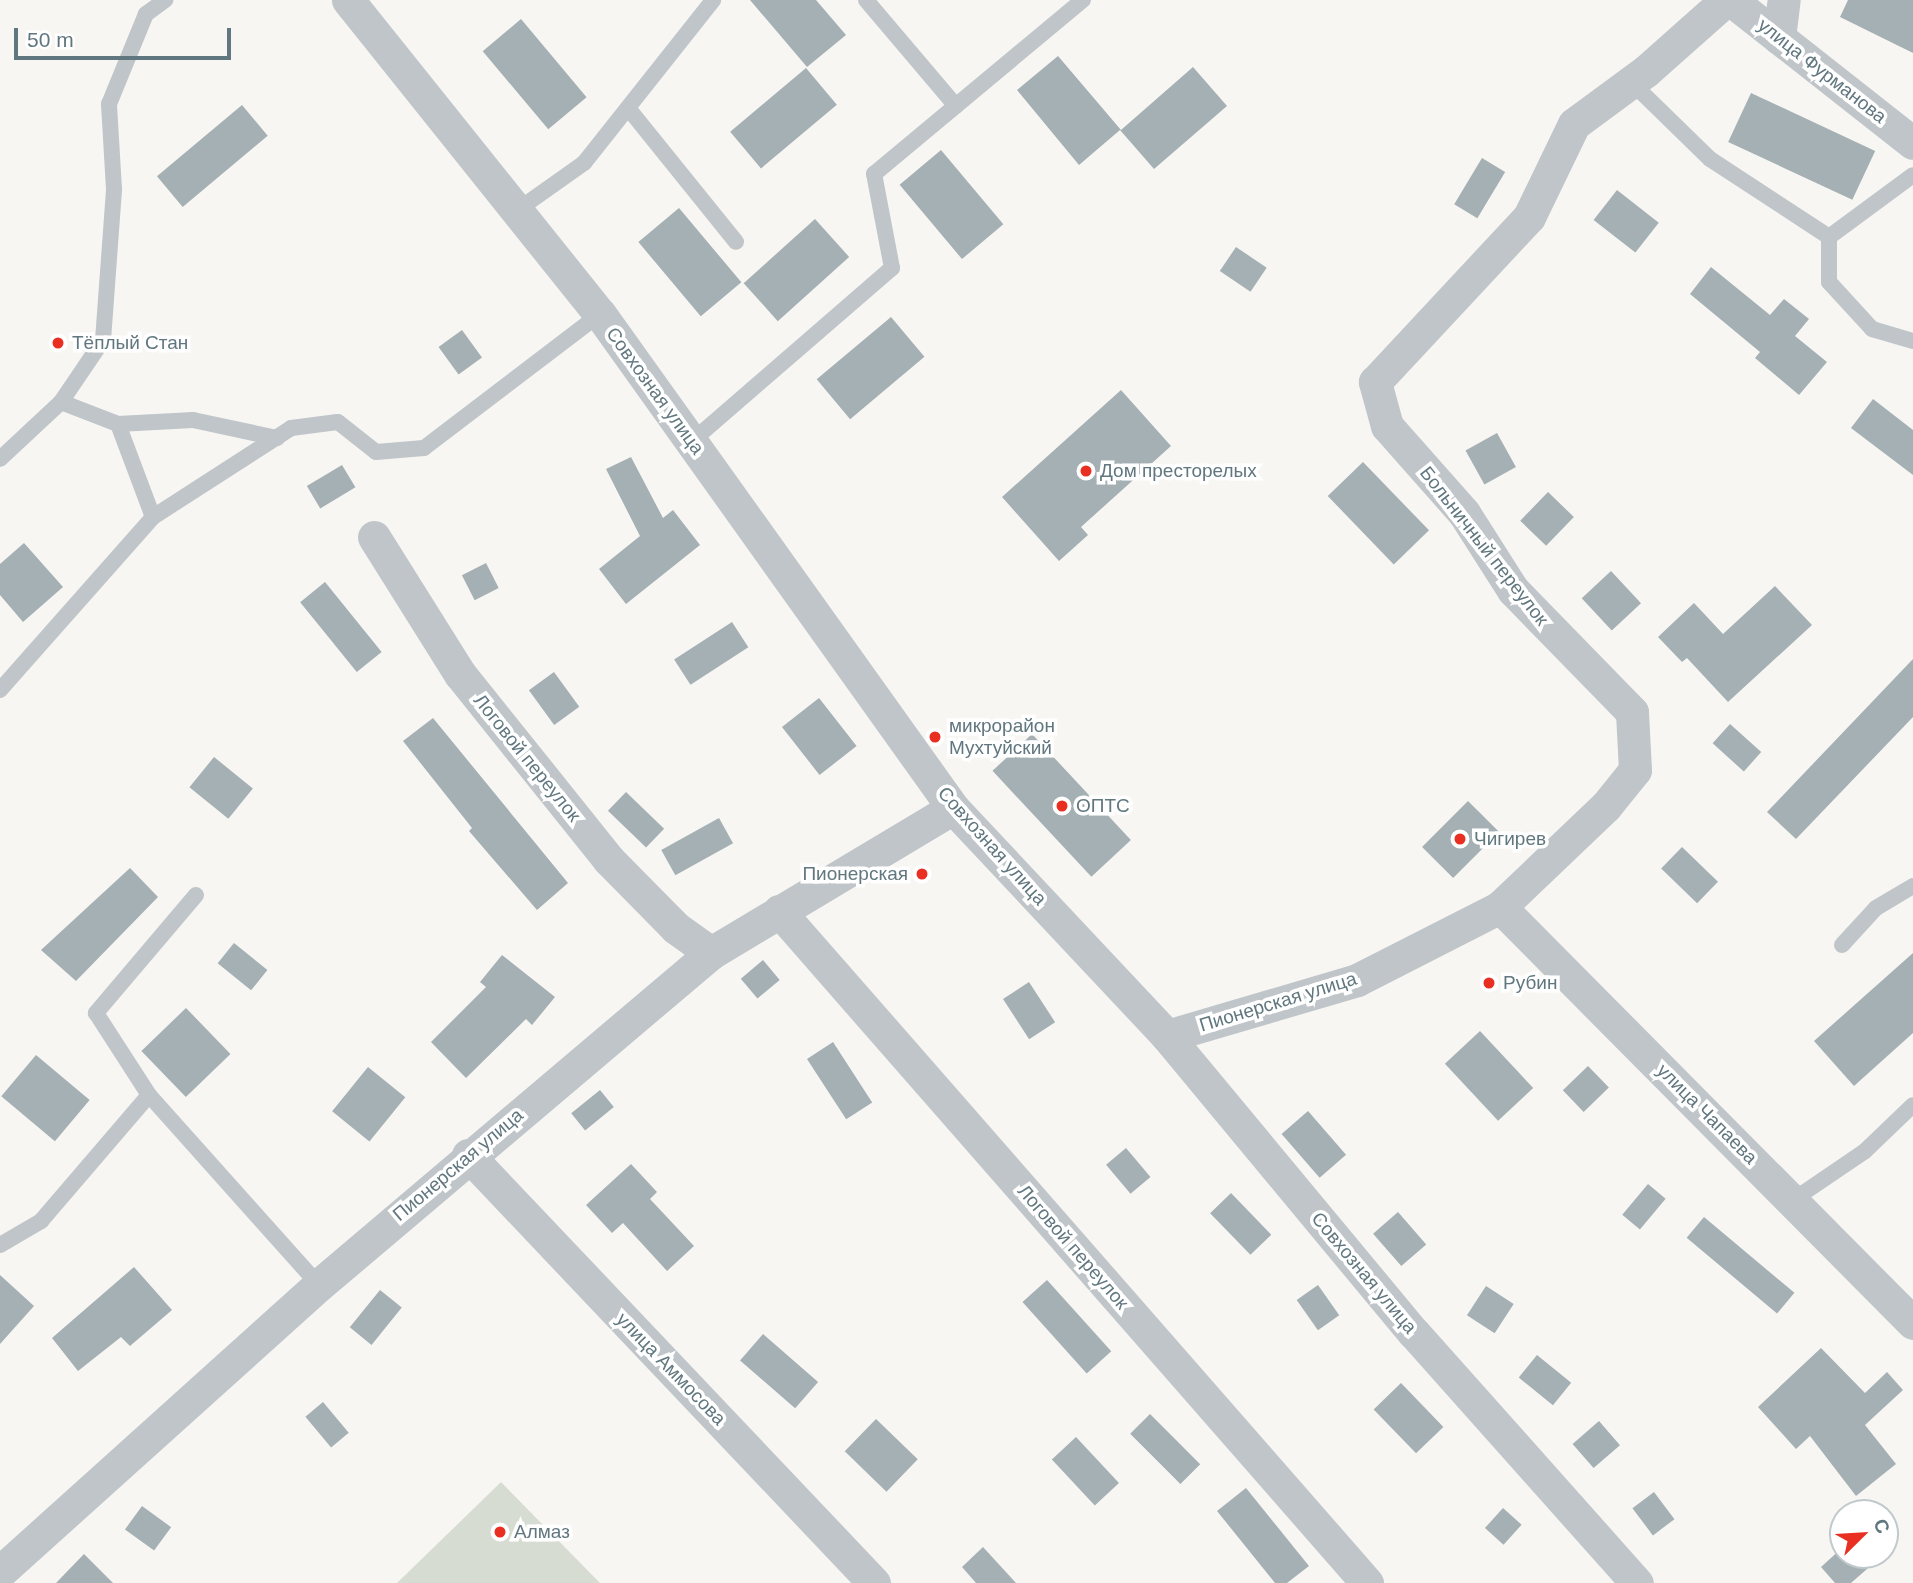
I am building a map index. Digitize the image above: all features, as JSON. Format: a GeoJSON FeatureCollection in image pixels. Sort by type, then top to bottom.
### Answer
{"type":"FeatureCollection","features":[{"type":"Feature","properties":{"kind":"street","name":"Совхозная улица"},"geometry":{"type":"LineString","coordinates":[[348,0],[520,209],[600,314],[953,808],[1167,1036],[1413,1333],[1637,1583]]}},
{"type":"Feature","properties":{"kind":"street","name":"Больничный переулок"},"geometry":{"type":"LineString","coordinates":[[1500,906],[1606,806],[1635,770],[1632,712],[1513,590],[1464,513],[1387,426],[1374,382],[1529,217],[1574,124],[1631,82],[1726,0]]}},
{"type":"Feature","properties":{"kind":"street","name":"улица Фурманова"},"geometry":{"type":"LineString","coordinates":[[1731,0],[1913,142]]}},
{"type":"Feature","properties":{"kind":"street"},"geometry":{"type":"LineString","coordinates":[[1779,38],[1784,0]]}},
{"type":"Feature","properties":{"kind":"street","name":"Логовой переулок"},"geometry":{"type":"LineString","coordinates":[[374,537],[460,674],[608,860],[676,928],[711,953]]}},
{"type":"Feature","properties":{"kind":"street","name":"Пионерская улица"},"geometry":{"type":"LineString","coordinates":[[0,1572],[319,1284],[468,1155],[711,953],[953,808]]}},
{"type":"Feature","properties":{"kind":"street","name":"Пионерская улица"},"geometry":{"type":"LineString","coordinates":[[1167,1036],[1357,980],[1500,906]]}},
{"type":"Feature","properties":{"kind":"street","name":"улица Чапаева"},"geometry":{"type":"LineString","coordinates":[[1500,906],[1913,1323]]}},
{"type":"Feature","properties":{"kind":"street","name":"Логовой переулок"},"geometry":{"type":"LineString","coordinates":[[779,911],[1367,1583]]}},
{"type":"Feature","properties":{"kind":"street","name":"улица Аммосова"},"geometry":{"type":"LineString","coordinates":[[468,1155],[874,1583]]}},
{"type":"Feature","properties":{"kind":"lane"},"geometry":{"type":"LineString","coordinates":[[0,459],[61,402],[103,340],[114,189],[109,104],[146,14],[165,0]]}},
{"type":"Feature","properties":{"kind":"lane"},"geometry":{"type":"LineString","coordinates":[[520,209],[584,163],[712,0]]}},
{"type":"Feature","properties":{"kind":"lane"},"geometry":{"type":"LineString","coordinates":[[866,0],[956,106]]}},
{"type":"Feature","properties":{"kind":"lane"},"geometry":{"type":"LineString","coordinates":[[691,442],[892,268],[874,174],[1083,0]]}},
{"type":"Feature","properties":{"kind":"lane"},"geometry":{"type":"LineString","coordinates":[[1631,82],[1710,159],[1829,237]]}},
{"type":"Feature","properties":{"kind":"lane"},"geometry":{"type":"LineString","coordinates":[[628,108],[736,242]]}},
{"type":"Feature","properties":{"kind":"lane"},"geometry":{"type":"LineString","coordinates":[[1829,237],[1913,174]]}},
{"type":"Feature","properties":{"kind":"lane"},"geometry":{"type":"LineString","coordinates":[[1829,237],[1829,282],[1872,329],[1913,341]]}},
{"type":"Feature","properties":{"kind":"lane"},"geometry":{"type":"LineString","coordinates":[[0,690],[153,517],[291,428],[338,422],[376,452],[424,448],[600,314]]}},
{"type":"Feature","properties":{"kind":"lane"},"geometry":{"type":"LineString","coordinates":[[61,402],[118,424],[193,420],[277,438]]}},
{"type":"Feature","properties":{"kind":"lane"},"geometry":{"type":"LineString","coordinates":[[118,424],[153,517]]}},
{"type":"Feature","properties":{"kind":"lane"},"geometry":{"type":"LineString","coordinates":[[1842,945],[1876,908],[1913,886]]}},
{"type":"Feature","properties":{"kind":"lane"},"geometry":{"type":"LineString","coordinates":[[196,895],[96,1013],[149,1095],[319,1284]]}},
{"type":"Feature","properties":{"kind":"lane"},"geometry":{"type":"LineString","coordinates":[[0,1245],[41,1221],[149,1095]]}},
{"type":"Feature","properties":{"kind":"lane"},"geometry":{"type":"LineString","coordinates":[[1793,1200],[1865,1151],[1913,1105]]}},
{"type":"Feature","properties":{"kind":"shaded area","name":"Алмаз"},"geometry":{"type":"Polygon","coordinates":[[[501,1482],[600,1583],[397,1583],[501,1482]]]}},
{"type":"Feature","properties":{"kind":"building"},"geometry":{"type":"Polygon","coordinates":[[[750,0],[816,0],[846,35],[807,67],[750,0]]]}},
{"type":"Feature","properties":{"kind":"building"},"geometry":{"type":"Polygon","coordinates":[[[1848,0],[1913,0],[1913,53],[1840,17],[1848,0]]]}},
{"type":"Feature","properties":{"kind":"building"},"geometry":{"type":"Polygon","coordinates":[[[521,19],[587,97],[548,129],[483,51],[521,19]]]}},
{"type":"Feature","properties":{"kind":"building"},"geometry":{"type":"Polygon","coordinates":[[[1058,56],[1121,130],[1193,67],[1227,106],[1154,169],[1120,130],[1079,165],[1017,90],[1058,56]]]}},
{"type":"Feature","properties":{"kind":"building"},"geometry":{"type":"Polygon","coordinates":[[[806,68],[837,105],[761,168],[730,132],[806,68]]]}},
{"type":"Feature","properties":{"kind":"building"},"geometry":{"type":"Polygon","coordinates":[[[1751,93],[1875,151],[1852,200],[1728,142],[1751,93]]]}},
{"type":"Feature","properties":{"kind":"building"},"geometry":{"type":"Polygon","coordinates":[[[242,105],[268,136],[183,207],[157,176],[242,105]]]}},
{"type":"Feature","properties":{"kind":"building"},"geometry":{"type":"Polygon","coordinates":[[[941,150],[1003,224],[962,259],[900,185],[941,150]]]}},
{"type":"Feature","properties":{"kind":"building"},"geometry":{"type":"Polygon","coordinates":[[[1482,158],[1505,172],[1477,218],[1454,204],[1482,158]]]}},
{"type":"Feature","properties":{"kind":"building"},"geometry":{"type":"Polygon","coordinates":[[[1617,190],[1659,223],[1635,253],[1594,220],[1617,190]]]}},
{"type":"Feature","properties":{"kind":"building"},"geometry":{"type":"Polygon","coordinates":[[[679,208],[741,282],[701,316],[638,242],[679,208]]]}},
{"type":"Feature","properties":{"kind":"building"},"geometry":{"type":"Polygon","coordinates":[[[815,219],[849,257],[778,321],[744,283],[815,219]]]}},
{"type":"Feature","properties":{"kind":"building"},"geometry":{"type":"Polygon","coordinates":[[[1236,247],[1267,268],[1250,292],[1220,271],[1236,247]]]}},
{"type":"Feature","properties":{"kind":"building"},"geometry":{"type":"Polygon","coordinates":[[[1711,267],[1770,315],[1784,299],[1809,319],[1795,336],[1827,362],[1799,395],[1755,358],[1760,352],[1690,294],[1711,267]]]}},
{"type":"Feature","properties":{"kind":"building"},"geometry":{"type":"Polygon","coordinates":[[[891,317],[924,357],[850,419],[817,379],[891,317]]]}},
{"type":"Feature","properties":{"kind":"building"},"geometry":{"type":"Polygon","coordinates":[[[462,330],[482,358],[459,375],[439,347],[462,330]]]}},
{"type":"Feature","properties":{"kind":"building","name":"Дом престорелых"},"geometry":{"type":"Polygon","coordinates":[[[1121,390],[1171,446],[1081,527],[1088,535],[1059,561],[1002,497],[1121,390]]]}},
{"type":"Feature","properties":{"kind":"building"},"geometry":{"type":"Polygon","coordinates":[[[1873,399],[1913,430],[1913,475],[1851,428],[1873,399]]]}},
{"type":"Feature","properties":{"kind":"building"},"geometry":{"type":"Polygon","coordinates":[[[1497,433],[1516,467],[1484,485],[1466,450],[1497,433]]]}},
{"type":"Feature","properties":{"kind":"building"},"geometry":{"type":"Polygon","coordinates":[[[631,457],[663,518],[673,510],[700,545],[626,604],[599,569],[640,536],[606,469],[631,457]]]}},
{"type":"Feature","properties":{"kind":"building"},"geometry":{"type":"Polygon","coordinates":[[[1363,462],[1429,530],[1394,564],[1328,496],[1363,462]]]}},
{"type":"Feature","properties":{"kind":"building"},"geometry":{"type":"Polygon","coordinates":[[[342,465],[355,487],[320,508],[307,486],[342,465]]]}},
{"type":"Feature","properties":{"kind":"building"},"geometry":{"type":"Polygon","coordinates":[[[1548,492],[1574,517],[1546,546],[1520,521],[1548,492]]]}},
{"type":"Feature","properties":{"kind":"building"},"geometry":{"type":"Polygon","coordinates":[[[24,543],[63,587],[23,622],[0,595],[0,564],[24,543]]]}},
{"type":"Feature","properties":{"kind":"building"},"geometry":{"type":"Polygon","coordinates":[[[486,563],[499,588],[475,600],[462,575],[486,563]]]}},
{"type":"Feature","properties":{"kind":"building"},"geometry":{"type":"Polygon","coordinates":[[[1611,571],[1641,603],[1612,630],[1582,598],[1611,571]]]}},
{"type":"Feature","properties":{"kind":"building"},"geometry":{"type":"Polygon","coordinates":[[[325,582],[382,652],[357,672],[300,602],[325,582]]]}},
{"type":"Feature","properties":{"kind":"building"},"geometry":{"type":"Polygon","coordinates":[[[1775,586],[1812,625],[1728,702],[1687,658],[1682,662],[1658,637],[1694,603],[1723,634],[1775,586]]]}},
{"type":"Feature","properties":{"kind":"building"},"geometry":{"type":"Polygon","coordinates":[[[732,622],[748,647],[690,685],[674,660],[732,622]]]}},
{"type":"Feature","properties":{"kind":"building"},"geometry":{"type":"Polygon","coordinates":[[[1913,659],[1913,717],[1796,839],[1767,812],[1913,659]]]}},
{"type":"Feature","properties":{"kind":"building"},"geometry":{"type":"Polygon","coordinates":[[[554,672],[579,707],[554,725],[529,690],[554,672]]]}},
{"type":"Feature","properties":{"kind":"building"},"geometry":{"type":"Polygon","coordinates":[[[819,698],[857,746],[820,775],[782,727],[819,698]]]}},
{"type":"Feature","properties":{"kind":"building"},"geometry":{"type":"Polygon","coordinates":[[[433,718],[568,883],[537,910],[469,831],[472,828],[403,741],[433,718]]]}},
{"type":"Feature","properties":{"kind":"building"},"geometry":{"type":"Polygon","coordinates":[[[1730,724],[1761,752],[1744,771],[1713,743],[1730,724]]]}},
{"type":"Feature","properties":{"kind":"building","name":"ОПТС"},"geometry":{"type":"Polygon","coordinates":[[[1032,734],[1131,840],[1091,877],[993,771],[1032,734]]]}},
{"type":"Feature","properties":{"kind":"building"},"geometry":{"type":"Polygon","coordinates":[[[214,757],[253,788],[228,819],[189,787],[214,757]]]}},
{"type":"Feature","properties":{"kind":"building"},"geometry":{"type":"Polygon","coordinates":[[[626,792],[664,829],[646,848],[608,811],[626,792]]]}},
{"type":"Feature","properties":{"kind":"building","name":"Чигирев"},"geometry":{"type":"Polygon","coordinates":[[[1468,801],[1499,832],[1453,878],[1422,847],[1468,801]]]}},
{"type":"Feature","properties":{"kind":"building"},"geometry":{"type":"Polygon","coordinates":[[[719,818],[733,843],[675,875],[661,850],[719,818]]]}},
{"type":"Feature","properties":{"kind":"building"},"geometry":{"type":"Polygon","coordinates":[[[1682,847],[1718,882],[1697,903],[1661,869],[1682,847]]]}},
{"type":"Feature","properties":{"kind":"building"},"geometry":{"type":"Polygon","coordinates":[[[130,868],[158,897],[76,981],[41,950],[130,868]]]}},
{"type":"Feature","properties":{"kind":"building"},"geometry":{"type":"Polygon","coordinates":[[[234,943],[267,970],[251,990],[218,963],[234,943]]]}},
{"type":"Feature","properties":{"kind":"building"},"geometry":{"type":"Polygon","coordinates":[[[1913,953],[1913,1033],[1854,1086],[1814,1041],[1913,953]]]}},
{"type":"Feature","properties":{"kind":"building"},"geometry":{"type":"Polygon","coordinates":[[[502,955],[555,997],[532,1025],[526,1019],[466,1078],[431,1042],[486,987],[480,982],[502,955]]]}},
{"type":"Feature","properties":{"kind":"building"},"geometry":{"type":"Polygon","coordinates":[[[763,960],[780,980],[757,999],[741,979],[763,960]]]}},
{"type":"Feature","properties":{"kind":"building"},"geometry":{"type":"Polygon","coordinates":[[[1029,982],[1055,1022],[1029,1039],[1003,999],[1029,982]]]}},
{"type":"Feature","properties":{"kind":"building"},"geometry":{"type":"Polygon","coordinates":[[[186,1008],[230,1054],[186,1097],[141,1051],[186,1008]]]}},
{"type":"Feature","properties":{"kind":"building"},"geometry":{"type":"Polygon","coordinates":[[[1480,1031],[1533,1088],[1498,1121],[1445,1064],[1480,1031]]]}},
{"type":"Feature","properties":{"kind":"building"},"geometry":{"type":"Polygon","coordinates":[[[833,1042],[872,1102],[846,1119],[807,1059],[833,1042]]]}},
{"type":"Feature","properties":{"kind":"building"},"geometry":{"type":"Polygon","coordinates":[[[36,1055],[90,1100],[55,1141],[1,1096],[36,1055]]]}},
{"type":"Feature","properties":{"kind":"building"},"geometry":{"type":"Polygon","coordinates":[[[1588,1066],[1609,1088],[1584,1112],[1563,1090],[1588,1066]]]}},
{"type":"Feature","properties":{"kind":"building"},"geometry":{"type":"Polygon","coordinates":[[[368,1067],[405,1097],[369,1142],[332,1111],[368,1067]]]}},
{"type":"Feature","properties":{"kind":"building"},"geometry":{"type":"Polygon","coordinates":[[[600,1090],[614,1107],[585,1130],[571,1113],[600,1090]]]}},
{"type":"Feature","properties":{"kind":"building"},"geometry":{"type":"Polygon","coordinates":[[[1308,1111],[1346,1155],[1320,1178],[1282,1134],[1308,1111]]]}},
{"type":"Feature","properties":{"kind":"building"},"geometry":{"type":"Polygon","coordinates":[[[1126,1148],[1150,1177],[1131,1194],[1106,1165],[1126,1148]]]}},
{"type":"Feature","properties":{"kind":"building"},"geometry":{"type":"Polygon","coordinates":[[[631,1164],[657,1192],[650,1199],[694,1246],[667,1271],[623,1223],[612,1233],[586,1205],[631,1164]]]}},
{"type":"Feature","properties":{"kind":"building"},"geometry":{"type":"Polygon","coordinates":[[[1648,1184],[1666,1199],[1640,1229],[1622,1215],[1648,1184]]]}},
{"type":"Feature","properties":{"kind":"building"},"geometry":{"type":"Polygon","coordinates":[[[1231,1193],[1271,1235],[1250,1255],[1210,1213],[1231,1193]]]}},
{"type":"Feature","properties":{"kind":"building"},"geometry":{"type":"Polygon","coordinates":[[[1398,1212],[1426,1244],[1401,1266],[1373,1234],[1398,1212]]]}},
{"type":"Feature","properties":{"kind":"building"},"geometry":{"type":"Polygon","coordinates":[[[1704,1217],[1794,1293],[1777,1314],[1687,1238],[1704,1217]]]}},
{"type":"Feature","properties":{"kind":"building"},"geometry":{"type":"Polygon","coordinates":[[[134,1267],[172,1310],[130,1346],[121,1337],[78,1371],[52,1338],[134,1267]]]}},
{"type":"Feature","properties":{"kind":"building"},"geometry":{"type":"Polygon","coordinates":[[[0,1275],[34,1306],[0,1344],[0,1275]]]}},
{"type":"Feature","properties":{"kind":"building"},"geometry":{"type":"Polygon","coordinates":[[[1047,1280],[1111,1351],[1087,1373],[1022,1302],[1047,1280]]]}},
{"type":"Feature","properties":{"kind":"building"},"geometry":{"type":"Polygon","coordinates":[[[1318,1285],[1339,1315],[1318,1330],[1297,1300],[1318,1285]]]}},
{"type":"Feature","properties":{"kind":"building"},"geometry":{"type":"Polygon","coordinates":[[[1486,1286],[1514,1304],[1495,1333],[1467,1315],[1486,1286]]]}},
{"type":"Feature","properties":{"kind":"building"},"geometry":{"type":"Polygon","coordinates":[[[380,1290],[402,1308],[372,1345],[350,1327],[380,1290]]]}},
{"type":"Feature","properties":{"kind":"building"},"geometry":{"type":"Polygon","coordinates":[[[763,1334],[818,1382],[795,1408],[740,1360],[763,1334]]]}},
{"type":"Feature","properties":{"kind":"building"},"geometry":{"type":"Polygon","coordinates":[[[1821,1348],[1865,1393],[1887,1372],[1903,1390],[1865,1425],[1896,1464],[1856,1496],[1810,1436],[1796,1449],[1758,1407],[1821,1348]]]}},
{"type":"Feature","properties":{"kind":"building"},"geometry":{"type":"Polygon","coordinates":[[[1537,1355],[1571,1383],[1553,1405],[1519,1378],[1537,1355]]]}},
{"type":"Feature","properties":{"kind":"building"},"geometry":{"type":"Polygon","coordinates":[[[1401,1383],[1443,1427],[1416,1453],[1374,1409],[1401,1383]]]}},
{"type":"Feature","properties":{"kind":"building"},"geometry":{"type":"Polygon","coordinates":[[[323,1402],[349,1433],[331,1447],[305,1417],[323,1402]]]}},
{"type":"Feature","properties":{"kind":"building"},"geometry":{"type":"Polygon","coordinates":[[[1150,1414],[1200,1464],[1180,1484],[1130,1434],[1150,1414]]]}},
{"type":"Feature","properties":{"kind":"building"},"geometry":{"type":"Polygon","coordinates":[[[876,1419],[918,1459],[886,1492],[845,1451],[876,1419]]]}},
{"type":"Feature","properties":{"kind":"building"},"geometry":{"type":"Polygon","coordinates":[[[1599,1421],[1620,1445],[1594,1468],[1573,1444],[1599,1421]]]}},
{"type":"Feature","properties":{"kind":"building"},"geometry":{"type":"Polygon","coordinates":[[[1076,1437],[1119,1483],[1095,1506],[1052,1460],[1076,1437]]]}},
{"type":"Feature","properties":{"kind":"building"},"geometry":{"type":"Polygon","coordinates":[[[1246,1488],[1309,1566],[1287,1583],[1275,1583],[1217,1511],[1246,1488]]]}},
{"type":"Feature","properties":{"kind":"building"},"geometry":{"type":"Polygon","coordinates":[[[1654,1492],[1674,1519],[1653,1535],[1632,1508],[1654,1492]]]}},
{"type":"Feature","properties":{"kind":"building"},"geometry":{"type":"Polygon","coordinates":[[[142,1506],[171,1527],[154,1551],[125,1529],[142,1506]]]}},
{"type":"Feature","properties":{"kind":"building"},"geometry":{"type":"Polygon","coordinates":[[[1503,1508],[1522,1525],[1504,1545],[1485,1528],[1503,1508]]]}},
{"type":"Feature","properties":{"kind":"building"},"geometry":{"type":"Polygon","coordinates":[[[983,1547],[1016,1583],[976,1583],[962,1567],[983,1547]]]}},
{"type":"Feature","properties":{"kind":"building"},"geometry":{"type":"Polygon","coordinates":[[[84,1554],[113,1583],[56,1583],[84,1554]]]}},
{"type":"Feature","properties":{"kind":"building"},"geometry":{"type":"Polygon","coordinates":[[[1829,1560],[1829,1569],[1867,1569],[1851,1583],[1835,1583],[1821,1567],[1829,1560]]]}},
{"type":"Feature","properties":{"kind":"place","name":"Тёплый Стан"},"geometry":{"type":"Point","coordinates":[58,343]}},
{"type":"Feature","properties":{"kind":"place","name":"Дом престорелых"},"geometry":{"type":"Point","coordinates":[1086,471]}},
{"type":"Feature","properties":{"kind":"place","name":"микрорайон Мухтуйский"},"geometry":{"type":"Point","coordinates":[935,737]}},
{"type":"Feature","properties":{"kind":"place","name":"ОПТС"},"geometry":{"type":"Point","coordinates":[1062,806]}},
{"type":"Feature","properties":{"kind":"place","name":"Чигирев"},"geometry":{"type":"Point","coordinates":[1460,839]}},
{"type":"Feature","properties":{"kind":"place","name":"Пионерская"},"geometry":{"type":"Point","coordinates":[922,874]}},
{"type":"Feature","properties":{"kind":"place","name":"Рубин"},"geometry":{"type":"Point","coordinates":[1489,983]}},
{"type":"Feature","properties":{"kind":"place","name":"Алмаз"},"geometry":{"type":"Point","coordinates":[500,1532]}}]}
